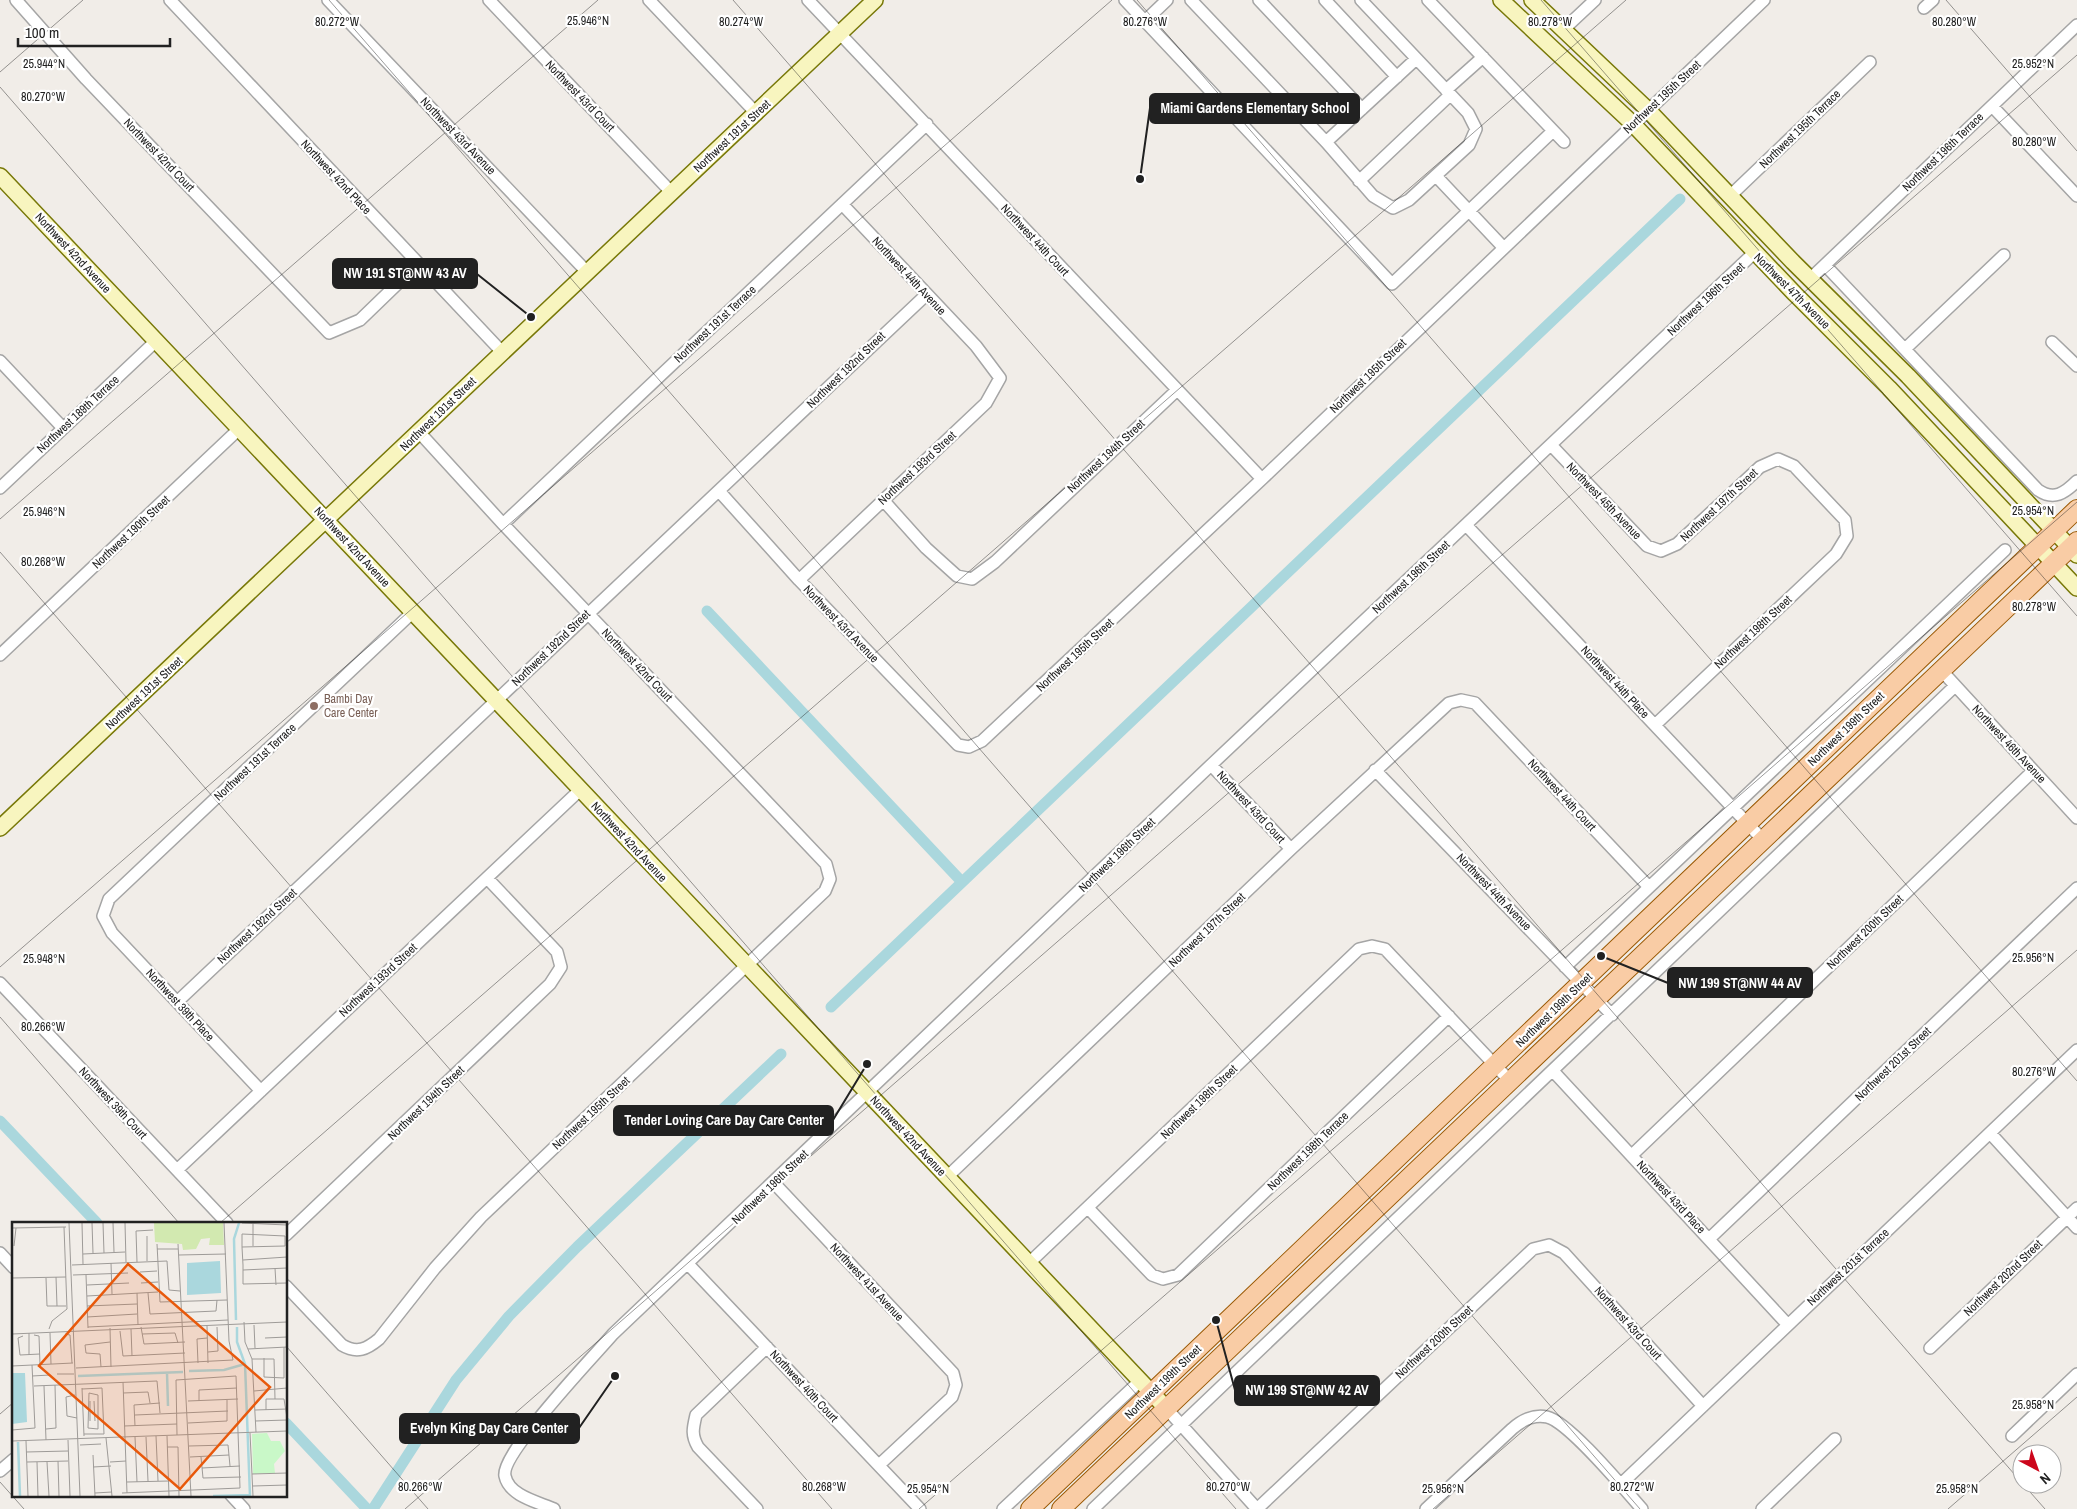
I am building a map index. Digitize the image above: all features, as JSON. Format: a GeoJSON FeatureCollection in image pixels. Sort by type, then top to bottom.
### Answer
{"type":"FeatureCollection","features":[{"type":"Feature","properties":{"kind":"main road","name":"Northwest 199th Street"},"geometry":{"type":"LineString","coordinates":[[1030,1509],[1146,1386],[1496,1066],[2077,509]]}},
{"type":"Feature","properties":{"kind":"main road","name":"Northwest 199th Street"},"geometry":{"type":"LineString","coordinates":[[1061,1509],[2052,563],[2075,548]]}},
{"type":"Feature","properties":{"kind":"street","name":"Northwest 42nd Court"},"geometry":{"type":"LineString","coordinates":[[16,0],[86,79],[329,333],[360,320],[418,264]]}},
{"type":"Feature","properties":{"kind":"street","name":"Northwest 42nd Place"},"geometry":{"type":"LineString","coordinates":[[170,0],[503,353]]}},
{"type":"Feature","properties":{"kind":"street","name":"Northwest 43rd Avenue"},"geometry":{"type":"LineString","coordinates":[[328,0],[587,272]]}},
{"type":"Feature","properties":{"kind":"street","name":"Northwest 43rd Court"},"geometry":{"type":"LineString","coordinates":[[489,0],[672,193]]}},
{"type":"Feature","properties":{"kind":"street"},"geometry":{"type":"LineString","coordinates":[[649,0],[756,113]]}},
{"type":"Feature","properties":{"kind":"street","name":"Northwest 44th Court"},"geometry":{"type":"LineString","coordinates":[[808,0],[927,124],[1176,391],[1262,479]]}},
{"type":"Feature","properties":{"kind":"street","name":"Northwest 191st Street"},"geometry":{"type":"LineString","coordinates":[[0,828],[875,0]]}},
{"type":"Feature","properties":{"kind":"street"},"geometry":{"type":"LineString","coordinates":[[1125,0],[1392,284],[1553,131]]}},
{"type":"Feature","properties":{"kind":"street"},"geometry":{"type":"LineString","coordinates":[[1145,21],[1167,0]]}},
{"type":"Feature","properties":{"kind":"street"},"geometry":{"type":"LineString","coordinates":[[1191,0],[1326,142],[1373,196],[1393,208],[1410,200],[1470,144],[1476,129],[1468,113],[1361,0]]}},
{"type":"Feature","properties":{"kind":"street"},"geometry":{"type":"LineString","coordinates":[[1260,0],[1362,109]]}},
{"type":"Feature","properties":{"kind":"street"},"geometry":{"type":"LineString","coordinates":[[1325,0],[1397,77]]}},
{"type":"Feature","properties":{"kind":"street"},"geometry":{"type":"LineString","coordinates":[[1428,0],[1564,142]]}},
{"type":"Feature","properties":{"kind":"street","name":"Northwest 47th Avenue"},"geometry":{"type":"LineString","coordinates":[[1501,0],[1633,124],[1780,278],[1889,388],[2077,588]]}},
{"type":"Feature","properties":{"kind":"street","name":"Northwest 47th Avenue"},"geometry":{"type":"LineString","coordinates":[[1532,0],[1648,110],[1810,279],[1908,376],[2053,531],[2075,548]]}},
{"type":"Feature","properties":{"kind":"street"},"geometry":{"type":"LineString","coordinates":[[1564,29],[1595,0]]}},
{"type":"Feature","properties":{"kind":"street","name":"Northwest 195th Street"},"geometry":{"type":"LineString","coordinates":[[969,747],[982,741],[1262,479],[1764,0]]}},
{"type":"Feature","properties":{"kind":"street","name":"Northwest 196th Terrace"},"geometry":{"type":"LineString","coordinates":[[1810,279],[2077,26]]}},
{"type":"Feature","properties":{"kind":"street"},"geometry":{"type":"LineString","coordinates":[[1357,179],[1482,57]]}},
{"type":"Feature","properties":{"kind":"street"},"geometry":{"type":"LineString","coordinates":[[1326,142],[1416,59]]}},
{"type":"Feature","properties":{"kind":"street","name":"Northwest 195th Terrace"},"geometry":{"type":"LineString","coordinates":[[1730,196],[1870,62]]}},
{"type":"Feature","properties":{"kind":"street"},"geometry":{"type":"LineString","coordinates":[[1992,106],[2077,196]]}},
{"type":"Feature","properties":{"kind":"street","name":"Northwest 191st Terrace"},"geometry":{"type":"LineString","coordinates":[[503,524],[927,124]]}},
{"type":"Feature","properties":{"kind":"street","name":"Northwest 42nd Avenue"},"geometry":{"type":"LineString","coordinates":[[0,176],[746,966],[868,1092],[1028,1264],[1146,1386],[1257,1509]]}},
{"type":"Feature","properties":{"kind":"street"},"geometry":{"type":"LineString","coordinates":[[1436,176],[1503,247]]}},
{"type":"Feature","properties":{"kind":"street","name":"Northwest 44th Avenue"},"geometry":{"type":"LineString","coordinates":[[842,204],[976,346]]}},
{"type":"Feature","properties":{"kind":"street","name":"Northwest 196th Street"},"geometry":{"type":"LineString","coordinates":[[554,1509],[520,1495],[510,1488],[504,1477],[504,1468],[552,1402],[613,1334],[774,1183],[1211,765],[1755,252]]}},
{"type":"Feature","properties":{"kind":"street"},"geometry":{"type":"LineString","coordinates":[[1905,349],[2004,255]]}},
{"type":"Feature","properties":{"kind":"street"},"geometry":{"type":"LineString","coordinates":[[1825,265],[2038,490],[2052,496],[2067,491],[2077,481]]}},
{"type":"Feature","properties":{"kind":"street"},"geometry":{"type":"LineString","coordinates":[[1780,278],[1799,284],[1810,279]]}},
{"type":"Feature","properties":{"kind":"street","name":"Northwest 192nd Street"},"geometry":{"type":"LineString","coordinates":[[177,1002],[926,294]]}},
{"type":"Feature","properties":{"kind":"street","name":"Northwest 189th Terrace"},"geometry":{"type":"LineString","coordinates":[[0,488],[156,341]]}},
{"type":"Feature","properties":{"kind":"street"},"geometry":{"type":"LineString","coordinates":[[2052,342],[2077,366]]}},
{"type":"Feature","properties":{"kind":"street","name":"Northwest 193rd Street"},"geometry":{"type":"LineString","coordinates":[[799,580],[986,403],[1000,378],[976,346]]}},
{"type":"Feature","properties":{"kind":"street"},"geometry":{"type":"LineString","coordinates":[[0,361],[63,428]]}},
{"type":"Feature","properties":{"kind":"street","name":"Northwest 194th Street"},"geometry":{"type":"LineString","coordinates":[[883,500],[926,548],[958,576],[972,579],[995,562],[1036,521],[1176,391]]}},
{"type":"Feature","properties":{"kind":"street","name":"Northwest 190th Street"},"geometry":{"type":"LineString","coordinates":[[0,655],[239,429]]}},
{"type":"Feature","properties":{"kind":"street","name":"Northwest 42nd Court"},"geometry":{"type":"LineString","coordinates":[[419,432],[503,524],[826,864],[830,879]]}},
{"type":"Feature","properties":{"kind":"street","name":"Northwest 45th Avenue"},"geometry":{"type":"LineString","coordinates":[[1550,445],[1647,546],[1661,551]]}},
{"type":"Feature","properties":{"kind":"street","name":"Northwest 197th Street"},"geometry":{"type":"LineString","coordinates":[[1661,551],[1677,544],[1760,467],[1778,459],[1794,466],[1845,520],[1847,536]]}},
{"type":"Feature","properties":{"kind":"street","name":"Northwest 43rd Avenue"},"geometry":{"type":"LineString","coordinates":[[719,491],[799,580],[958,745],[969,747]]}},
{"type":"Feature","properties":{"kind":"street","name":"Northwest 44th Place"},"geometry":{"type":"LineString","coordinates":[[1466,525],[1656,724],[1763,840]]}},
{"type":"Feature","properties":{"kind":"street","name":"Northwest 198th Street"},"geometry":{"type":"LineString","coordinates":[[1656,724],[1836,554],[1847,536]]}},
{"type":"Feature","properties":{"kind":"street"},"geometry":{"type":"LineString","coordinates":[[1565,967],[1734,809],[2005,550]]}},
{"type":"Feature","properties":{"kind":"street","name":"Northwest 191st Terrace"},"geometry":{"type":"LineString","coordinates":[[103,916],[109,899],[413,612]]}},
{"type":"Feature","properties":{"kind":"street","name":"Northwest 46th Avenue"},"geometry":{"type":"LineString","coordinates":[[1941,670],[2077,818]]}},
{"type":"Feature","properties":{"kind":"street"},"geometry":{"type":"LineString","coordinates":[[1093,1509],[1955,686]]}},
{"type":"Feature","properties":{"kind":"street","name":"Northwest 197th Street"},"geometry":{"type":"LineString","coordinates":[[947,1177],[1375,770],[1449,703],[1461,700],[1475,703]]}},
{"type":"Feature","properties":{"kind":"street","name":"Northwest 44th Court"},"geometry":{"type":"LineString","coordinates":[[1475,703],[1649,888]]}},
{"type":"Feature","properties":{"kind":"street","name":"Northwest 43rd Court"},"geometry":{"type":"LineString","coordinates":[[1211,765],[1291,850]]}},
{"type":"Feature","properties":{"kind":"street","name":"Northwest 44th Avenue"},"geometry":{"type":"LineString","coordinates":[[1375,770],[1612,1015]]}},
{"type":"Feature","properties":{"kind":"street","name":"Northwest 200th Street"},"geometry":{"type":"LineString","coordinates":[[1632,1155],[2033,771]]}},
{"type":"Feature","properties":{"kind":"street","name":"Northwest 193rd Street"},"geometry":{"type":"LineString","coordinates":[[177,1170],[580,790]]}},
{"type":"Feature","properties":{"kind":"street","name":"Northwest 194th Street"},"geometry":{"type":"LineString","coordinates":[[288,1233],[550,984],[560,967],[557,952],[487,878]]}},
{"type":"Feature","properties":{"kind":"street","name":"Northwest 195th Street"},"geometry":{"type":"LineString","coordinates":[[288,1288],[342,1345],[358,1351],[369,1347],[379,1338],[434,1268],[481,1217],[825,891],[830,879]]}},
{"type":"Feature","properties":{"kind":"street","name":"Northwest 201st Street"},"geometry":{"type":"LineString","coordinates":[[1709,1239],[2077,888]]}},
{"type":"Feature","properties":{"kind":"street","name":"Northwest 39th Place"},"geometry":{"type":"LineString","coordinates":[[103,916],[112,933],[261,1091]]}},
{"type":"Feature","properties":{"kind":"street","name":"Northwest 198th Street"},"geometry":{"type":"LineString","coordinates":[[1028,1264],[1359,949],[1372,946],[1385,949],[1448,1016]]}},
{"type":"Feature","properties":{"kind":"street","name":"Northwest 39th Court"},"geometry":{"type":"LineString","coordinates":[[0,983],[226,1222]]}},
{"type":"Feature","properties":{"kind":"street"},"geometry":{"type":"LineString","coordinates":[[1448,1016],[1510,1081]]}},
{"type":"Feature","properties":{"kind":"street","name":"Northwest 198th Terrace"},"geometry":{"type":"LineString","coordinates":[[1088,1208],[1152,1275],[1164,1279],[1178,1275],[1448,1016]]}},
{"type":"Feature","properties":{"kind":"street","name":"Northwest 201st Terrace"},"geometry":{"type":"LineString","coordinates":[[1620,1485],[2077,1050]]}},
{"type":"Feature","properties":{"kind":"street","name":"Northwest 43rd Place"},"geometry":{"type":"LineString","coordinates":[[1553,1071],[1788,1325]]}},
{"type":"Feature","properties":{"kind":"street"},"geometry":{"type":"LineString","coordinates":[[1990,1133],[2077,1228]]}},
{"type":"Feature","properties":{"kind":"street","name":"Northwest 41st Avenue"},"geometry":{"type":"LineString","coordinates":[[774,1183],[953,1373],[956,1384],[952,1397],[879,1465]]}},
{"type":"Feature","properties":{"kind":"street","name":"Northwest 202nd Street"},"geometry":{"type":"LineString","coordinates":[[1930,1348],[2077,1208]]}},
{"type":"Feature","properties":{"kind":"street","name":"Northwest 43rd Court"},"geometry":{"type":"LineString","coordinates":[[1549,1245],[1564,1253],[1703,1406]]}},
{"type":"Feature","properties":{"kind":"street","name":"Northwest 200th Street"},"geometry":{"type":"LineString","coordinates":[[1257,1509],[1533,1248],[1549,1245]]}},
{"type":"Feature","properties":{"kind":"street"},"geometry":{"type":"LineString","coordinates":[[0,1253],[12,1266]]}},
{"type":"Feature","properties":{"kind":"street","name":"Northwest 40th Court"},"geometry":{"type":"LineString","coordinates":[[688,1264],[920,1509]]}},
{"type":"Feature","properties":{"kind":"street"},"geometry":{"type":"LineString","coordinates":[[757,1509],[698,1447],[693,1438],[693,1427],[696,1414],[767,1347]]}},
{"type":"Feature","properties":{"kind":"street"},"geometry":{"type":"LineString","coordinates":[[2012,1436],[2077,1374]]}},
{"type":"Feature","properties":{"kind":"street"},"geometry":{"type":"LineString","coordinates":[[1003,1509],[1146,1386]]}},
{"type":"Feature","properties":{"kind":"street"},"geometry":{"type":"LineString","coordinates":[[1426,1509],[1522,1421],[1535,1417],[1548,1417],[1569,1432],[1642,1509]]}},
{"type":"Feature","properties":{"kind":"street"},"geometry":{"type":"LineString","coordinates":[[1762,1509],[1835,1439]]}},
{"type":"Feature","properties":{"kind":"street"},"geometry":{"type":"LineString","coordinates":[[0,1471],[12,1460]]}},
{"type":"Feature","properties":{"kind":"street"},"geometry":{"type":"LineString","coordinates":[[232,1496],[244,1509]]}},
{"type":"Feature","properties":{"kind":"waterway"},"geometry":{"type":"LineString","coordinates":[[831,1007],[1680,199]]}},
{"type":"Feature","properties":{"kind":"waterway"},"geometry":{"type":"LineString","coordinates":[[707,611],[962,882]]}},
{"type":"Feature","properties":{"kind":"waterway"},"geometry":{"type":"LineString","coordinates":[[373,1509],[456,1380],[509,1316],[577,1247],[781,1054]]}},
{"type":"Feature","properties":{"kind":"waterway"},"geometry":{"type":"LineString","coordinates":[[0,1121],[96,1222]]}},
{"type":"Feature","properties":{"kind":"waterway"},"geometry":{"type":"LineString","coordinates":[[288,1425],[367,1509]]}},
{"type":"Feature","properties":{"kind":"place","name":"Miami Gardens Elementary School"},"geometry":{"type":"Point","coordinates":[1140,179]}},
{"type":"Feature","properties":{"kind":"place","name":"NW 191 ST@NW 43 AV"},"geometry":{"type":"Point","coordinates":[531,317]}},
{"type":"Feature","properties":{"kind":"place","name":"Bambi Day Care Center"},"geometry":{"type":"Point","coordinates":[314,706]}},
{"type":"Feature","properties":{"kind":"place","name":"NW 199 ST@NW 44 AV"},"geometry":{"type":"Point","coordinates":[1601,956]}},
{"type":"Feature","properties":{"kind":"place","name":"Tender Loving Care Day Care Center"},"geometry":{"type":"Point","coordinates":[867,1064]}},
{"type":"Feature","properties":{"kind":"place","name":"NW 199 ST@NW 42 AV"},"geometry":{"type":"Point","coordinates":[1216,1320]}},
{"type":"Feature","properties":{"kind":"place","name":"Evelyn King Day Care Center"},"geometry":{"type":"Point","coordinates":[615,1376]}}]}
